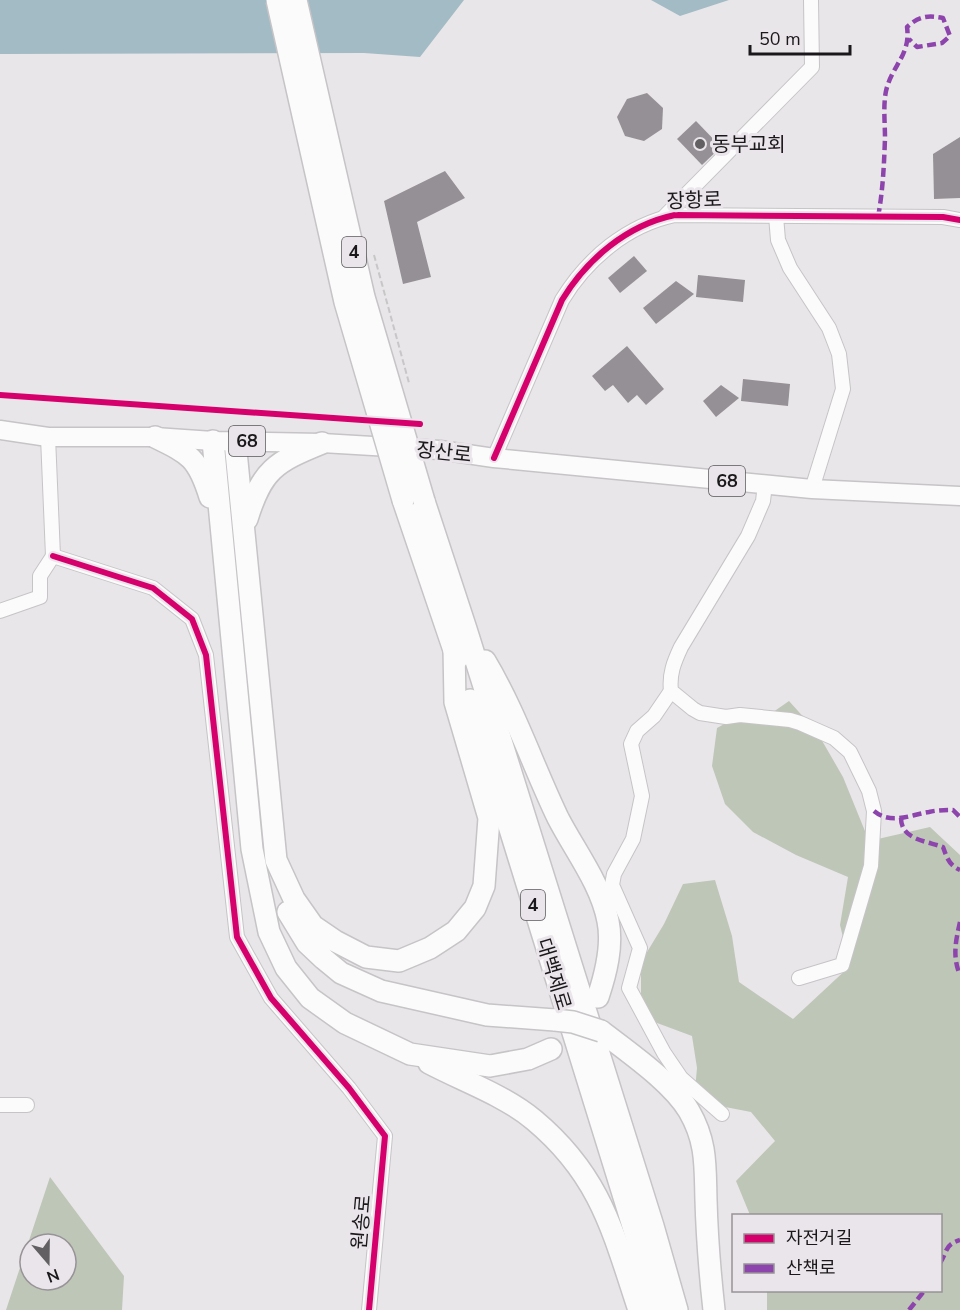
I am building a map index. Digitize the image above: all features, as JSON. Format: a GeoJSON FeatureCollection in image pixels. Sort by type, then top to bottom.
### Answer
{"type":"FeatureCollection","features":[{"type":"Feature","properties":{"kind":"highway","name":"4"},"geometry":{"type":"LineString","coordinates":[[277,0],[345,302],[414,501]]}},
{"type":"Feature","properties":{"kind":"highway","name":"4"},"geometry":{"type":"LineString","coordinates":[[296,0],[364,297],[414,501]]}},
{"type":"Feature","properties":{"kind":"highway"},"geometry":{"type":"LineString","coordinates":[[154,437],[182,450],[192,458],[206,483],[220,527]]}},
{"type":"Feature","properties":{"kind":"highway"},"geometry":{"type":"LineString","coordinates":[[213,441],[252,849],[269,932],[286,968],[310,998],[345,1023],[505,1101],[533,1120],[579,1166],[594,1188],[608,1217],[639,1310]]}},
{"type":"Feature","properties":{"kind":"highway"},"geometry":{"type":"LineString","coordinates":[[235,441],[280,899],[307,943],[341,973],[381,991],[454,1009],[487,1015],[573,1022],[601,1031],[630,1053],[672,1091],[688,1109],[698,1129],[706,1163],[706,1200],[714,1310]]}},
{"type":"Feature","properties":{"kind":"highway"},"geometry":{"type":"LineString","coordinates":[[244,528],[255,492],[274,467],[296,453],[322,443]]}},
{"type":"Feature","properties":{"kind":"highway","name":"대백제로"},"geometry":{"type":"LineString","coordinates":[[414,501],[466,629],[653,1226],[677,1310]]}},
{"type":"Feature","properties":{"kind":"highway","name":"대백제로"},"geometry":{"type":"LineString","coordinates":[[414,501],[454,648],[659,1310]]}},
{"type":"Feature","properties":{"kind":"highway"},"geometry":{"type":"LineString","coordinates":[[466,629],[500,685],[542,786],[599,894],[609,921],[608,966],[598,996]]}},
{"type":"Feature","properties":{"kind":"highway"},"geometry":{"type":"LineString","coordinates":[[276,860],[294,899],[313,926],[335,941],[366,957],[399,961],[429,948],[456,931],[475,908],[484,886],[489,818],[455,702],[454,648]]}},
{"type":"Feature","properties":{"kind":"highway"},"geometry":{"type":"LineString","coordinates":[[410,1054],[490,1066],[528,1059],[551,1049]]}},
{"type":"Feature","properties":{"kind":"main road","name":"장산로"},"geometry":{"type":"LineString","coordinates":[[0,430],[48,437],[154,437],[440,450],[494,458],[812,489],[960,496]]}},
{"type":"Feature","properties":{"kind":"street"},"geometry":{"type":"LineString","coordinates":[[664,217],[812,67],[810,0]]}},
{"type":"Feature","properties":{"kind":"street","name":"장항로"},"geometry":{"type":"LineString","coordinates":[[494,458],[552,321],[574,280],[601,252],[639,227],[655,219],[675,215],[960,220]]}},
{"type":"Feature","properties":{"kind":"street"},"geometry":{"type":"LineString","coordinates":[[776,216],[778,240],[790,268],[830,328],[839,354],[843,389],[812,489]]}},
{"type":"Feature","properties":{"kind":"street"},"geometry":{"type":"LineString","coordinates":[[0,611],[40,597],[40,576],[53,556],[48,437]]}},
{"type":"Feature","properties":{"kind":"street"},"geometry":{"type":"LineString","coordinates":[[765,484],[763,501],[748,536],[672,664],[669,680],[671,691],[693,710],[700,713],[726,717],[740,715],[790,720],[834,738],[850,752],[861,772],[874,811],[871,866],[842,965],[799,978]]}},
{"type":"Feature","properties":{"kind":"street","name":"원송로"},"geometry":{"type":"LineString","coordinates":[[53,556],[153,588],[192,619],[206,655],[237,937],[271,998],[350,1088],[385,1136],[369,1310]]}},
{"type":"Feature","properties":{"kind":"street"},"geometry":{"type":"LineString","coordinates":[[671,691],[654,716],[638,730],[631,744],[642,796],[633,839],[614,874],[612,885],[640,948],[629,988],[664,1053],[681,1078],[722,1114]]}},
{"type":"Feature","properties":{"kind":"street"},"geometry":{"type":"LineString","coordinates":[[0,1105],[27,1105]]}},
{"type":"Feature","properties":{"kind":"green space"},"geometry":{"type":"Polygon","coordinates":[[[789,701],[817,732],[843,777],[869,841],[930,827],[960,855],[960,1310],[767,1310],[767,1292],[942,1292],[942,1214],[750,1214],[736,1181],[775,1141],[751,1112],[694,1101],[697,1068],[692,1036],[641,1017],[641,962],[664,924],[683,884],[715,880],[732,936],[739,982],[793,1019],[850,966],[840,925],[848,877],[796,855],[753,832],[725,804],[712,766],[717,728],[737,717],[756,724],[789,701]]]}},
{"type":"Feature","properties":{"kind":"green space"},"geometry":{"type":"Polygon","coordinates":[[[50,1177],[124,1276],[122,1310],[6,1310],[18,1274],[18,1292],[78,1292],[78,1232],[32,1232],[50,1177]]]}},
{"type":"Feature","properties":{"kind":"water"},"geometry":{"type":"Polygon","coordinates":[[[0,0],[464,0],[420,57],[364,53],[0,54],[0,0]]]}},
{"type":"Feature","properties":{"kind":"water"},"geometry":{"type":"Polygon","coordinates":[[[651,0],[729,0],[680,16],[651,0]]]}},
{"type":"Feature","properties":{"kind":"building"},"geometry":{"type":"Polygon","coordinates":[[[647,93],[663,108],[662,129],[644,141],[625,136],[617,117],[627,99],[647,93]]]}},
{"type":"Feature","properties":{"kind":"building","name":"동부교회"},"geometry":{"type":"Polygon","coordinates":[[[696,121],[721,147],[702,165],[677,139],[696,121]]]}},
{"type":"Feature","properties":{"kind":"building"},"geometry":{"type":"Polygon","coordinates":[[[960,137],[960,198],[934,199],[933,154],[960,137]]]}},
{"type":"Feature","properties":{"kind":"building"},"geometry":{"type":"Polygon","coordinates":[[[445,171],[465,198],[417,222],[431,277],[403,284],[384,201],[445,171]]]}},
{"type":"Feature","properties":{"kind":"building"},"geometry":{"type":"Polygon","coordinates":[[[634,256],[647,271],[620,293],[608,278],[634,256]]]}},
{"type":"Feature","properties":{"kind":"building"},"geometry":{"type":"Polygon","coordinates":[[[698,275],[745,280],[743,302],[696,297],[698,275]]]}},
{"type":"Feature","properties":{"kind":"building"},"geometry":{"type":"Polygon","coordinates":[[[676,281],[694,294],[656,324],[643,308],[676,281]]]}},
{"type":"Feature","properties":{"kind":"building"},"geometry":{"type":"Polygon","coordinates":[[[627,346],[664,389],[646,405],[637,395],[628,403],[613,385],[605,391],[592,376],[627,346]]]}},
{"type":"Feature","properties":{"kind":"building"},"geometry":{"type":"Polygon","coordinates":[[[743,379],[790,384],[788,406],[741,401],[743,379]]]}},
{"type":"Feature","properties":{"kind":"building"},"geometry":{"type":"Polygon","coordinates":[[[721,385],[739,398],[716,417],[703,401],[721,385]]]}},
{"type":"Feature","properties":{"kind":"marked path"},"geometry":{"type":"LineString","coordinates":[[878,217],[884,168],[885,97],[889,82],[904,53],[907,27],[924,17],[943,18],[950,36],[942,43],[917,47],[909,39]]}},
{"type":"Feature","properties":{"kind":"marked path"},"geometry":{"type":"LineString","coordinates":[[874,811],[894,818],[953,810],[960,817]]}},
{"type":"Feature","properties":{"kind":"marked path"},"geometry":{"type":"LineString","coordinates":[[901,818],[905,831],[923,841],[943,847],[947,858],[960,870]]}},
{"type":"Feature","properties":{"kind":"marked path"},"geometry":{"type":"LineString","coordinates":[[960,922],[955,955],[960,975]]}},
{"type":"Feature","properties":{"kind":"marked path"},"geometry":{"type":"LineString","coordinates":[[942,1259],[949,1246],[960,1240]]}},
{"type":"Feature","properties":{"kind":"marked path"},"geometry":{"type":"LineString","coordinates":[[909,1310],[923,1292]]}},
{"type":"Feature","properties":{"kind":"cycle path"},"geometry":{"type":"LineString","coordinates":[[494,458],[562,300],[583,271],[625,235],[657,220],[675,215],[943,217],[960,220]]}},
{"type":"Feature","properties":{"kind":"cycle path"},"geometry":{"type":"LineString","coordinates":[[0,395],[420,424]]}},
{"type":"Feature","properties":{"kind":"cycle path"},"geometry":{"type":"LineString","coordinates":[[53,556],[153,588],[192,619],[206,655],[237,937],[271,998],[349,1088],[385,1136],[369,1310]]}},
{"type":"Feature","properties":{"kind":"place","name":"동부교회"},"geometry":{"type":"Point","coordinates":[700,144]}}]}
